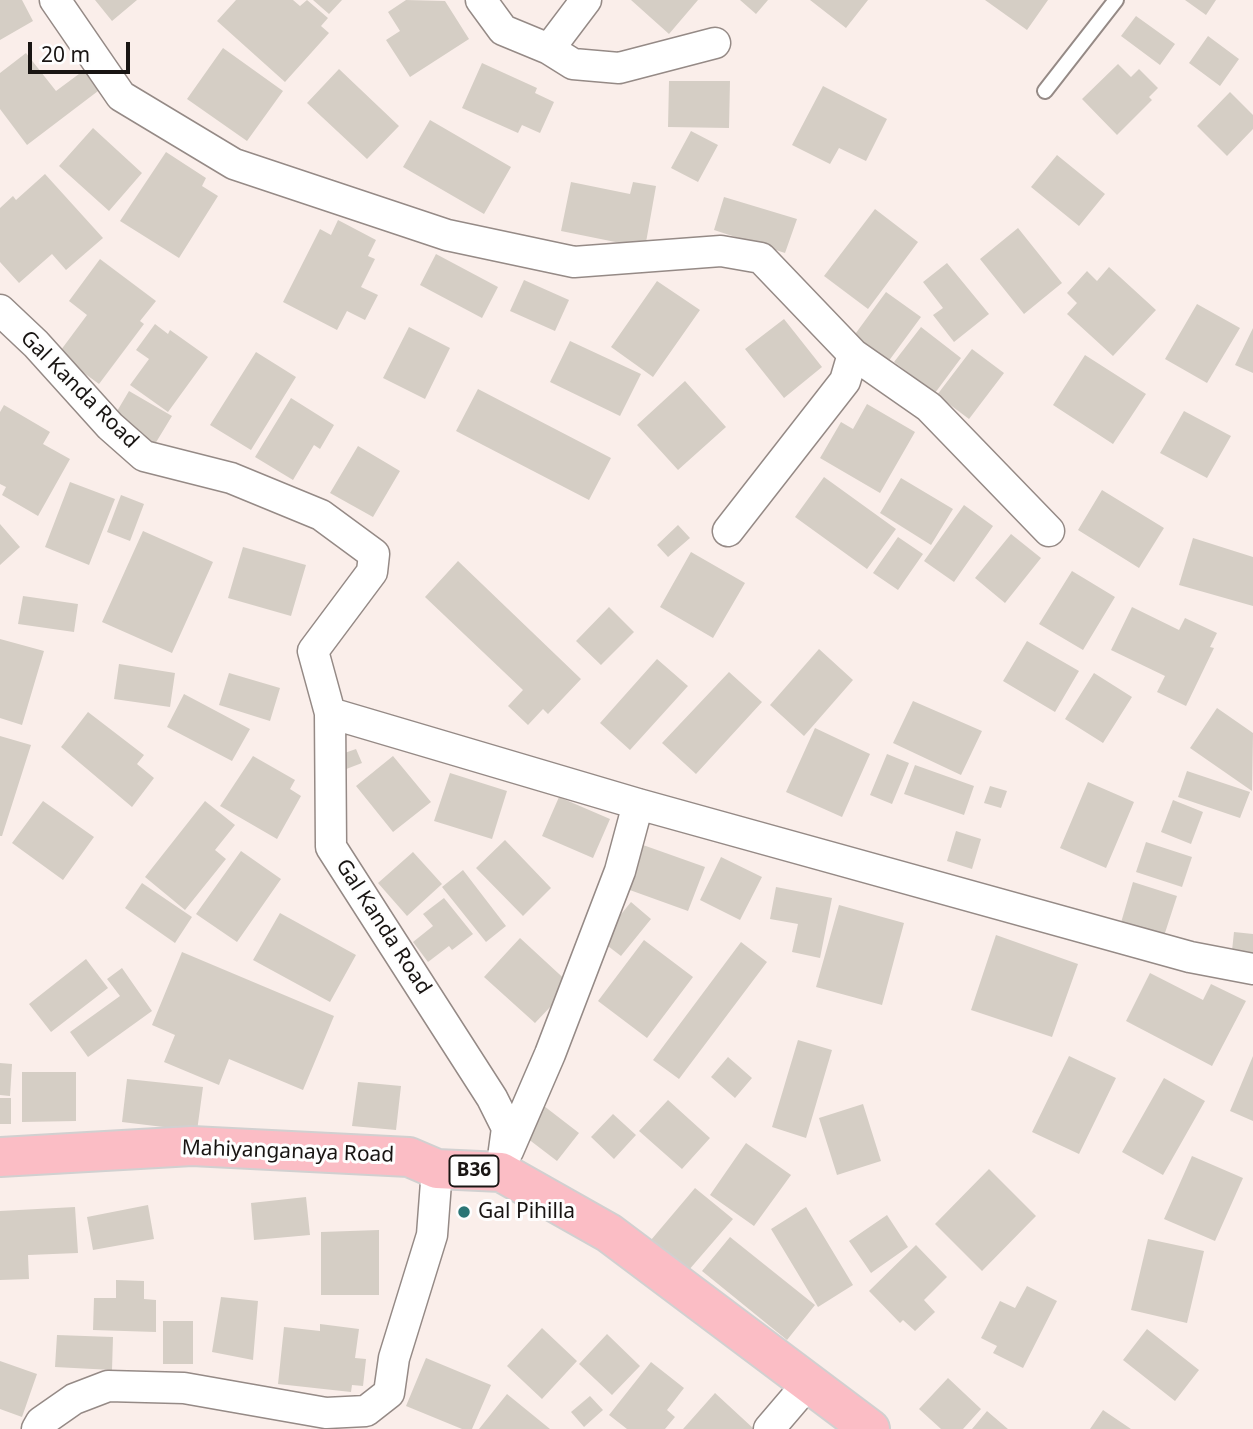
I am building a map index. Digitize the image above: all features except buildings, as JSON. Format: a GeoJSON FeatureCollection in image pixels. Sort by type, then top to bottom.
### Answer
{"type":"FeatureCollection","features":[{"type":"Feature","properties":{"kind":"main road","name":"Mahiyanganaya Road"},"geometry":{"type":"LineString","coordinates":[[0,1157],[192,1146],[409,1157],[437,1170],[501,1172],[610,1233],[810,1381],[870,1429]]}},
{"type":"Feature","properties":{"kind":"street"},"geometry":{"type":"LineString","coordinates":[[55,0],[121,96],[234,164],[447,235],[574,262],[721,251],[761,258],[853,354],[929,407],[1049,531]]}},
{"type":"Feature","properties":{"kind":"street"},"geometry":{"type":"LineString","coordinates":[[481,0],[503,30],[549,49],[573,64],[619,68],[715,43]]}},
{"type":"Feature","properties":{"kind":"street"},"geometry":{"type":"LineString","coordinates":[[549,49],[586,0]]}},
{"type":"Feature","properties":{"kind":"street","name":"Gal Kanda Road"},"geometry":{"type":"LineString","coordinates":[[0,310],[110,426],[144,456],[231,478],[321,515],[374,554],[372,572],[313,651],[330,713],[331,846],[492,1098],[507,1128],[501,1172]]}},
{"type":"Feature","properties":{"kind":"street"},"geometry":{"type":"LineString","coordinates":[[728,531],[845,381],[853,354]]}},
{"type":"Feature","properties":{"kind":"street"},"geometry":{"type":"LineString","coordinates":[[330,713],[638,804],[1190,957],[1253,969]]}},
{"type":"Feature","properties":{"kind":"street"},"geometry":{"type":"LineString","coordinates":[[501,1172],[620,871],[638,804]]}},
{"type":"Feature","properties":{"kind":"street"},"geometry":{"type":"LineString","coordinates":[[37,1429],[41,1422],[74,1399],[108,1386],[184,1388],[326,1413],[366,1411],[389,1393],[394,1358],[432,1235],[437,1170]]}},
{"type":"Feature","properties":{"kind":"street"},"geometry":{"type":"LineString","coordinates":[[769,1429],[810,1381]]}},
{"type":"Feature","properties":{"kind":"lane"},"geometry":{"type":"LineString","coordinates":[[1045,92],[1116,0]]}},
{"type":"Feature","properties":{"kind":"place","name":"Gal Pihilla"},"geometry":{"type":"Point","coordinates":[464,1212]}}]}
